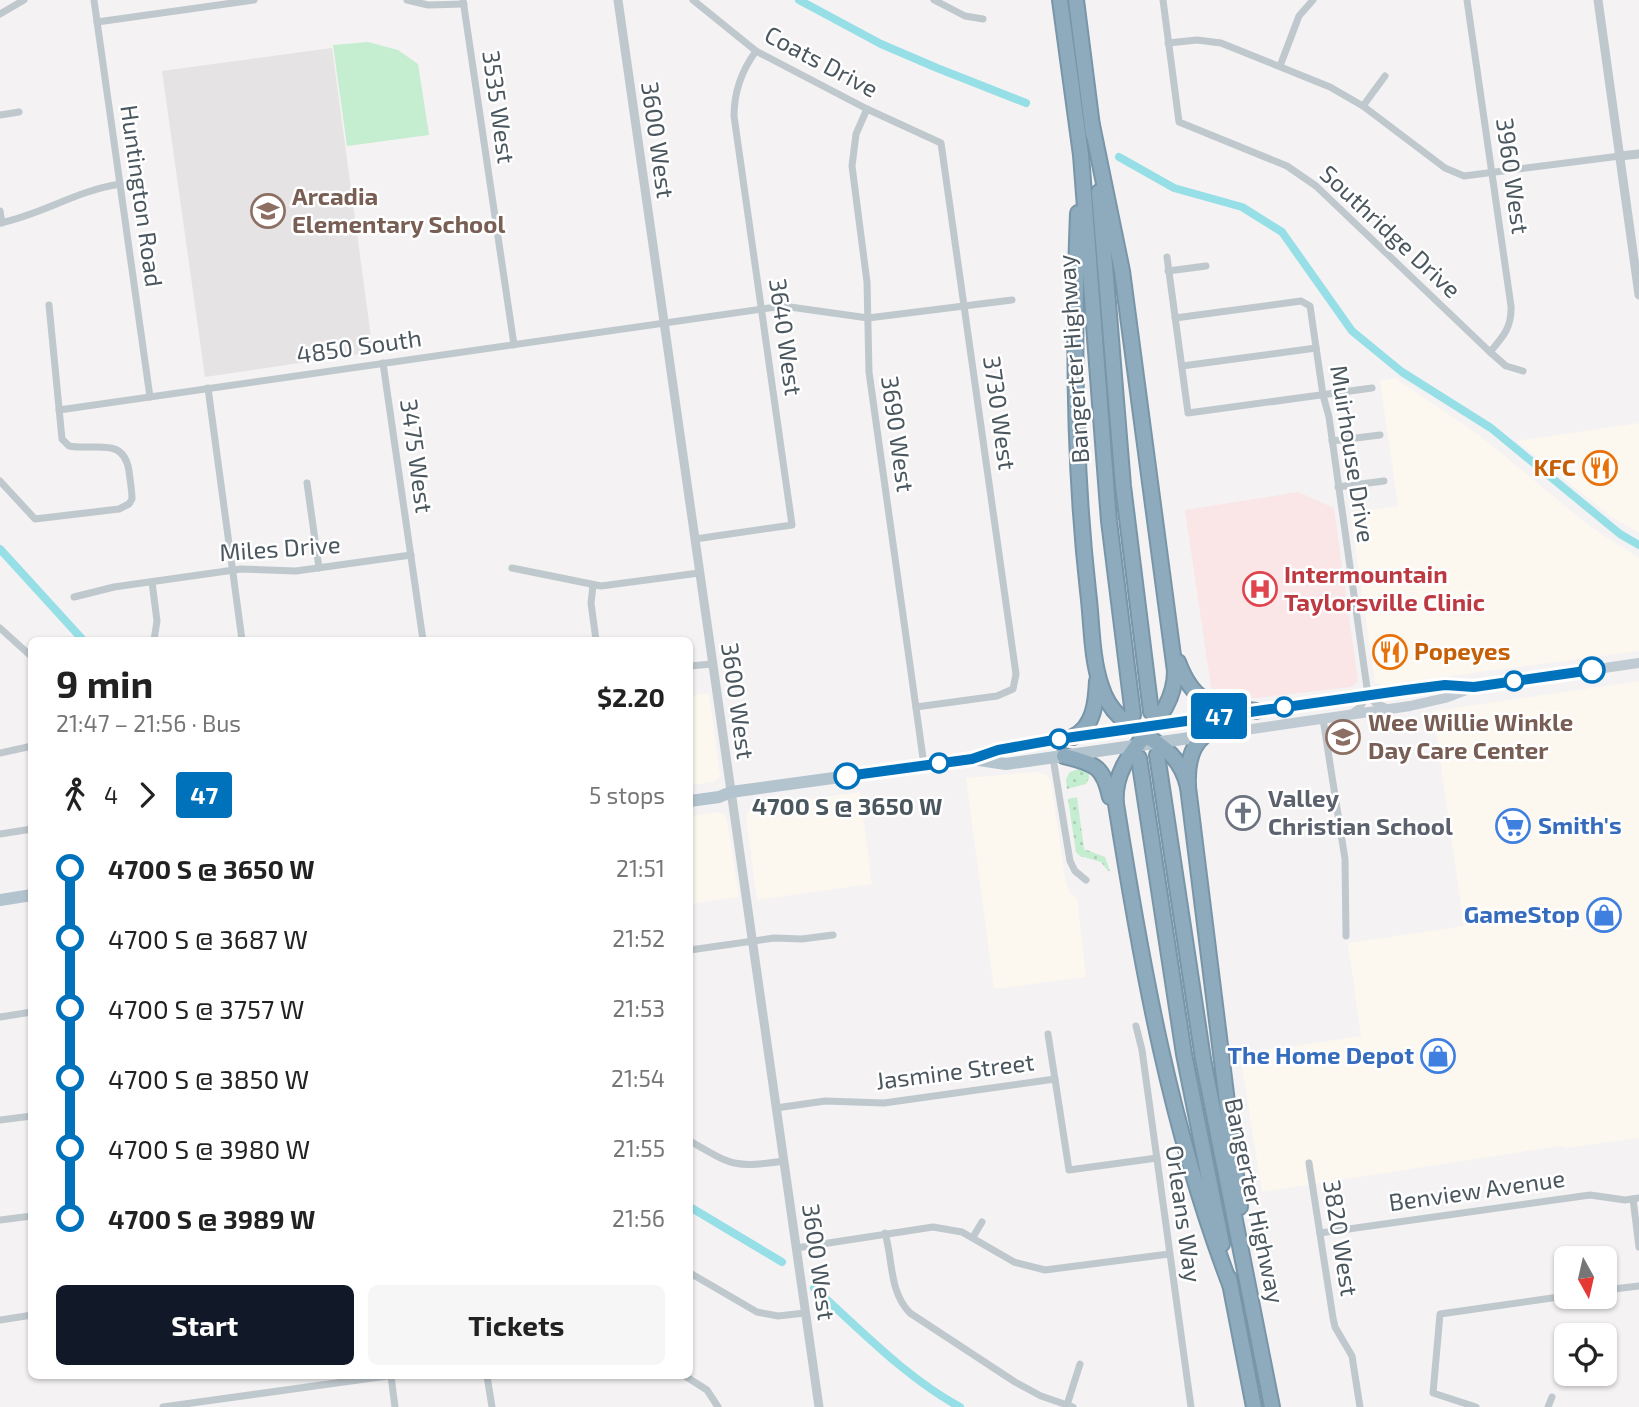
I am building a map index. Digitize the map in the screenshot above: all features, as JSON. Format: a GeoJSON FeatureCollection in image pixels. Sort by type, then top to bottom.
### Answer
{"type":"FeatureCollection","features":[{"type":"Feature","properties":{"kind":"highway","name":"Bangerter Highway"},"geometry":{"type":"LineString","coordinates":[[1060,0],[1081,156],[1109,521],[1218,1141],[1272,1407]]}},
{"type":"Feature","properties":{"kind":"highway","name":"Bangerter Highway"},"geometry":{"type":"LineString","coordinates":[[1076,0],[1102,220],[1145,735],[1152,859],[1184,1054],[1254,1407]]}},
{"type":"Feature","properties":{"kind":"highway"},"geometry":{"type":"LineString","coordinates":[[1092,125],[1122,271],[1173,645],[1175,678],[1166,708],[1124,761],[1117,780],[1116,797],[1142,958],[1163,1060],[1205,1213],[1231,1287]]}},
{"type":"Feature","properties":{"kind":"highway"},"geometry":{"type":"LineString","coordinates":[[1081,156],[1076,289],[1078,468],[1083,550],[1097,669],[1108,704],[1119,718],[1145,735],[1179,764],[1188,787]]}},
{"type":"Feature","properties":{"kind":"highway"},"geometry":{"type":"LineString","coordinates":[[1173,645],[1183,674],[1198,696],[1209,702],[1256,711]]}},
{"type":"Feature","properties":{"kind":"highway"},"geometry":{"type":"LineString","coordinates":[[1073,737],[1082,732],[1090,721],[1095,700],[1097,669]]}},
{"type":"Feature","properties":{"kind":"highway"},"geometry":{"type":"LineString","coordinates":[[1204,736],[1193,750],[1188,787],[1247,1274]]}},
{"type":"Feature","properties":{"kind":"highway"},"geometry":{"type":"LineString","coordinates":[[1059,757],[1089,763],[1103,774],[1120,825]]}},
{"type":"Feature","properties":{"kind":"main road"},"geometry":{"type":"LineString","coordinates":[[693,801],[719,797],[731,792],[972,759],[998,750],[1073,737],[1204,736],[1344,716],[1435,701],[1474,687],[1639,663]]}},
{"type":"Feature","properties":{"kind":"main road"},"geometry":{"type":"LineString","coordinates":[[972,759],[1006,764],[1059,757],[1256,711],[1445,685],[1474,687]]}},
{"type":"Feature","properties":{"kind":"main road"},"geometry":{"type":"LineString","coordinates":[[0,900],[28,896]]}},
{"type":"Feature","properties":{"kind":"street"},"geometry":{"type":"LineString","coordinates":[[0,14],[24,0]]}},
{"type":"Feature","properties":{"kind":"street","name":"Huntington Road"},"geometry":{"type":"LineString","coordinates":[[94,0],[150,397]]}},
{"type":"Feature","properties":{"kind":"street"},"geometry":{"type":"LineString","coordinates":[[97,22],[198,4],[254,0]]}},
{"type":"Feature","properties":{"kind":"street"},"geometry":{"type":"LineString","coordinates":[[407,0],[428,5],[463,2]]}},
{"type":"Feature","properties":{"kind":"street","name":"3600 West"},"geometry":{"type":"LineString","coordinates":[[618,0],[819,1407]]}},
{"type":"Feature","properties":{"kind":"street","name":"Coats Drive"},"geometry":{"type":"LineString","coordinates":[[693,0],[756,51],[867,109],[941,143]]}},
{"type":"Feature","properties":{"kind":"street"},"geometry":{"type":"LineString","coordinates":[[934,0],[965,16],[983,19]]}},
{"type":"Feature","properties":{"kind":"street","name":"Southridge Drive"},"geometry":{"type":"LineString","coordinates":[[1163,0],[1179,122],[1287,166],[1316,186],[1490,352],[1506,366],[1523,371]]}},
{"type":"Feature","properties":{"kind":"street"},"geometry":{"type":"LineString","coordinates":[[1280,66],[1299,16],[1313,0]]}},
{"type":"Feature","properties":{"kind":"street","name":"3960 West"},"geometry":{"type":"LineString","coordinates":[[1467,0],[1511,315],[1507,331],[1490,352]]}},
{"type":"Feature","properties":{"kind":"street"},"geometry":{"type":"LineString","coordinates":[[1598,0],[1639,295]]}},
{"type":"Feature","properties":{"kind":"street","name":"3535 West"},"geometry":{"type":"LineString","coordinates":[[463,2],[514,345]]}},
{"type":"Feature","properties":{"kind":"street"},"geometry":{"type":"LineString","coordinates":[[1168,43],[1210,41],[1329,87],[1363,106],[1454,173],[1464,176],[1639,154]]}},
{"type":"Feature","properties":{"kind":"street","name":"3640 West"},"geometry":{"type":"LineString","coordinates":[[695,539],[792,525],[739,155],[734,103],[741,76],[756,51]]}},
{"type":"Feature","properties":{"kind":"street"},"geometry":{"type":"LineString","coordinates":[[1363,106],[1385,76]]}},
{"type":"Feature","properties":{"kind":"street","name":"3690 West"},"geometry":{"type":"LineString","coordinates":[[867,109],[856,134],[852,166],[866,271],[869,372],[924,765]]}},
{"type":"Feature","properties":{"kind":"street"},"geometry":{"type":"LineString","coordinates":[[0,115],[19,112]]}},
{"type":"Feature","properties":{"kind":"street","name":"3730 West"},"geometry":{"type":"LineString","coordinates":[[916,707],[997,696],[1013,689],[1016,674],[941,143]]}},
{"type":"Feature","properties":{"kind":"street"},"geometry":{"type":"LineString","coordinates":[[0,211],[1,223],[21,218],[73,195],[120,184]]}},
{"type":"Feature","properties":{"kind":"street"},"geometry":{"type":"LineString","coordinates":[[1167,257],[1188,413],[1372,388]]}},
{"type":"Feature","properties":{"kind":"street"},"geometry":{"type":"LineString","coordinates":[[1168,271],[1206,265]]}},
{"type":"Feature","properties":{"kind":"street","name":"4850 South"},"geometry":{"type":"LineString","coordinates":[[59,410],[783,306],[868,318],[1012,300]]}},
{"type":"Feature","properties":{"kind":"street","name":"Muirhouse Drive"},"geometry":{"type":"LineString","coordinates":[[1175,318],[1301,301],[1308,303],[1329,417],[1368,695]]}},
{"type":"Feature","properties":{"kind":"street"},"geometry":{"type":"LineString","coordinates":[[0,481],[35,519],[119,509],[130,504],[132,499],[127,461],[123,452],[113,448],[75,447],[65,443],[61,433],[49,305]]}},
{"type":"Feature","properties":{"kind":"street"},"geometry":{"type":"LineString","coordinates":[[1182,366],[1317,348]]}},
{"type":"Feature","properties":{"kind":"street","name":"3475 West"},"geometry":{"type":"LineString","coordinates":[[383,363],[423,637]]}},
{"type":"Feature","properties":{"kind":"street"},"geometry":{"type":"LineString","coordinates":[[208,388],[242,637]]}},
{"type":"Feature","properties":{"kind":"street"},"geometry":{"type":"LineString","coordinates":[[1332,442],[1380,435]]}},
{"type":"Feature","properties":{"kind":"street"},"geometry":{"type":"LineString","coordinates":[[1338,487],[1384,481]]}},
{"type":"Feature","properties":{"kind":"street"},"geometry":{"type":"LineString","coordinates":[[307,483],[319,568]]}},
{"type":"Feature","properties":{"kind":"street","name":"Miles Drive"},"geometry":{"type":"LineString","coordinates":[[74,597],[114,587],[232,570],[260,568],[286,572],[411,555]]}},
{"type":"Feature","properties":{"kind":"street"},"geometry":{"type":"LineString","coordinates":[[512,568],[593,586],[699,573]]}},
{"type":"Feature","properties":{"kind":"street"},"geometry":{"type":"LineString","coordinates":[[152,582],[157,621],[154,637]]}},
{"type":"Feature","properties":{"kind":"street"},"geometry":{"type":"LineString","coordinates":[[593,586],[591,603],[596,637]]}},
{"type":"Feature","properties":{"kind":"street"},"geometry":{"type":"LineString","coordinates":[[0,628],[28,653]]}},
{"type":"Feature","properties":{"kind":"street"},"geometry":{"type":"LineString","coordinates":[[693,666],[712,664]]}},
{"type":"Feature","properties":{"kind":"street"},"geometry":{"type":"LineString","coordinates":[[1344,716],[1360,707],[1368,695],[1379,705],[1395,708]]}},
{"type":"Feature","properties":{"kind":"street"},"geometry":{"type":"LineString","coordinates":[[1323,719],[1345,859],[1346,936]]}},
{"type":"Feature","properties":{"kind":"street"},"geometry":{"type":"LineString","coordinates":[[0,753],[28,747]]}},
{"type":"Feature","properties":{"kind":"street"},"geometry":{"type":"LineString","coordinates":[[1059,757],[1070,861],[1086,880]]}},
{"type":"Feature","properties":{"kind":"street"},"geometry":{"type":"LineString","coordinates":[[0,834],[28,829]]}},
{"type":"Feature","properties":{"kind":"street"},"geometry":{"type":"LineString","coordinates":[[693,950],[778,937],[802,939],[833,934]]}},
{"type":"Feature","properties":{"kind":"street"},"geometry":{"type":"LineString","coordinates":[[0,1017],[28,1013]]}},
{"type":"Feature","properties":{"kind":"street","name":"Orleans Way"},"geometry":{"type":"LineString","coordinates":[[1136,1026],[1191,1407]]}},
{"type":"Feature","properties":{"kind":"street"},"geometry":{"type":"LineString","coordinates":[[1048,1034],[1069,1170],[1157,1158]]}},
{"type":"Feature","properties":{"kind":"street","name":"Jasmine Street"},"geometry":{"type":"LineString","coordinates":[[776,1108],[825,1101],[884,1103],[1055,1079]]}},
{"type":"Feature","properties":{"kind":"street"},"geometry":{"type":"LineString","coordinates":[[0,1120],[28,1116]]}},
{"type":"Feature","properties":{"kind":"street"},"geometry":{"type":"LineString","coordinates":[[693,1143],[732,1164],[751,1166],[784,1161]]}},
{"type":"Feature","properties":{"kind":"street","name":"3820 West"},"geometry":{"type":"LineString","coordinates":[[1309,1163],[1333,1318],[1335,1327],[1352,1356],[1360,1407]]}},
{"type":"Feature","properties":{"kind":"street","name":"Benview Avenue"},"geometry":{"type":"LineString","coordinates":[[1320,1233],[1590,1195],[1636,1199]]}},
{"type":"Feature","properties":{"kind":"street"},"geometry":{"type":"LineString","coordinates":[[1636,1199],[1639,1247]]}},
{"type":"Feature","properties":{"kind":"street"},"geometry":{"type":"LineString","coordinates":[[0,1220],[28,1216]]}},
{"type":"Feature","properties":{"kind":"street"},"geometry":{"type":"LineString","coordinates":[[973,1237],[982,1222]]}},
{"type":"Feature","properties":{"kind":"street"},"geometry":{"type":"LineString","coordinates":[[796,1248],[940,1227],[973,1237],[1014,1262],[1045,1270],[1169,1254]]}},
{"type":"Feature","properties":{"kind":"street"},"geometry":{"type":"LineString","coordinates":[[886,1233],[898,1297],[909,1313],[1015,1382],[1041,1396],[1070,1406],[1080,1364]]}},
{"type":"Feature","properties":{"kind":"street"},"geometry":{"type":"LineString","coordinates":[[693,1275],[758,1312],[778,1316],[805,1313]]}},
{"type":"Feature","properties":{"kind":"street"},"geometry":{"type":"LineString","coordinates":[[1617,1289],[1639,1286]]}},
{"type":"Feature","properties":{"kind":"street"},"geometry":{"type":"LineString","coordinates":[[1476,1407],[1433,1393],[1440,1314],[1554,1298]]}},
{"type":"Feature","properties":{"kind":"street"},"geometry":{"type":"LineString","coordinates":[[0,1320],[28,1316]]}},
{"type":"Feature","properties":{"kind":"street"},"geometry":{"type":"LineString","coordinates":[[163,1407],[367,1379]]}},
{"type":"Feature","properties":{"kind":"street"},"geometry":{"type":"LineString","coordinates":[[390,1379],[395,1407]]}},
{"type":"Feature","properties":{"kind":"street"},"geometry":{"type":"LineString","coordinates":[[487,1379],[492,1407]]}},
{"type":"Feature","properties":{"kind":"street"},"geometry":{"type":"LineString","coordinates":[[690,1379],[707,1390],[718,1407]]}},
{"type":"Feature","properties":{"kind":"street"},"geometry":{"type":"LineString","coordinates":[[1548,1407],[1552,1397]]}},
{"type":"Feature","properties":{"kind":"shaded area","name":"Arcadia Elementary School"},"geometry":{"type":"Polygon","coordinates":[[[332,48],[373,352],[205,377],[162,71],[332,48]]]}},
{"type":"Feature","properties":{"kind":"shaded area"},"geometry":{"type":"Polygon","coordinates":[[[1395,378],[1479,435],[1591,527],[1639,558],[1639,651],[1382,685],[1375,682],[1350,513],[1398,506],[1380,381],[1395,378]]]}},
{"type":"Feature","properties":{"kind":"shaded area"},"geometry":{"type":"Polygon","coordinates":[[[1639,423],[1639,533],[1610,516],[1517,441],[1639,423]]]}},
{"type":"Feature","properties":{"kind":"shaded area"},"geometry":{"type":"Polygon","coordinates":[[[1298,492],[1334,508],[1358,682],[1351,687],[1223,700],[1211,687],[1185,510],[1298,492]]]}},
{"type":"Feature","properties":{"kind":"shaded area"},"geometry":{"type":"Polygon","coordinates":[[[1639,681],[1639,1138],[1567,1148],[1560,1146],[1262,1192],[1240,1054],[1361,1036],[1348,943],[1464,926],[1433,711],[1639,681]]]}},
{"type":"Feature","properties":{"kind":"shaded area"},"geometry":{"type":"Polygon","coordinates":[[[709,693],[720,776],[714,782],[693,785],[693,696],[709,693]]]}},
{"type":"Feature","properties":{"kind":"shaded area"},"geometry":{"type":"Polygon","coordinates":[[[1035,772],[1047,775],[1051,782],[1066,884],[1070,893],[1077,898],[1086,977],[994,989],[966,778],[1035,772]]]}},
{"type":"Feature","properties":{"kind":"shaded area"},"geometry":{"type":"Polygon","coordinates":[[[860,792],[872,884],[757,900],[746,817],[748,811],[760,806],[860,792]]]}},
{"type":"Feature","properties":{"kind":"shaded area"},"geometry":{"type":"Polygon","coordinates":[[[719,812],[725,815],[739,897],[693,904],[693,816],[719,812]]]}},
{"type":"Feature","properties":{"kind":"green space"},"geometry":{"type":"Polygon","coordinates":[[[368,42],[398,50],[418,64],[429,135],[347,146],[333,45],[368,42]]]}},
{"type":"Feature","properties":{"kind":"green space"},"geometry":{"type":"Polygon","coordinates":[[[1088,766],[1089,778],[1086,784],[1067,789],[1066,779],[1070,772],[1088,766]]]}},
{"type":"Feature","properties":{"kind":"green space"},"geometry":{"type":"Polygon","coordinates":[[[1077,797],[1084,849],[1105,857],[1110,871],[1101,862],[1080,856],[1076,852],[1068,799],[1077,797]]]}},
{"type":"Feature","properties":{"kind":"waterway"},"geometry":{"type":"LineString","coordinates":[[799,0],[881,44],[1026,103]]}},
{"type":"Feature","properties":{"kind":"waterway"},"geometry":{"type":"LineString","coordinates":[[1119,157],[1174,188],[1242,207],[1282,232],[1352,331],[1402,372],[1491,428],[1620,534],[1639,545]]}},
{"type":"Feature","properties":{"kind":"waterway"},"geometry":{"type":"LineString","coordinates":[[0,549],[80,637]]}},
{"type":"Feature","properties":{"kind":"waterway"},"geometry":{"type":"LineString","coordinates":[[693,1209],[782,1262]]}},
{"type":"Feature","properties":{"kind":"waterway"},"geometry":{"type":"LineString","coordinates":[[814,1288],[920,1382],[960,1407]]}},
{"type":"Feature","properties":{"kind":"bus line","name":"47"},"geometry":{"type":"LineString","coordinates":[[847,776],[972,759],[998,750],[1059,739],[1406,690],[1445,685],[1474,687],[1592,670]]}},
{"type":"Feature","properties":{"kind":"place","name":"Arcadia Elementary School"},"geometry":{"type":"Point","coordinates":[268,211]}},
{"type":"Feature","properties":{"kind":"place","name":"KFC"},"geometry":{"type":"Point","coordinates":[1600,468]}},
{"type":"Feature","properties":{"kind":"place","name":"Intermountain Taylorsville Clinic"},"geometry":{"type":"Point","coordinates":[1260,589]}},
{"type":"Feature","properties":{"kind":"place","name":"Popeyes"},"geometry":{"type":"Point","coordinates":[1390,652]}},
{"type":"Feature","properties":{"kind":"place","name":"Wee Willie Winkle Day Care Center"},"geometry":{"type":"Point","coordinates":[1343,737]}},
{"type":"Feature","properties":{"kind":"place","name":"4700 S @ 3650 W"},"geometry":{"type":"Point","coordinates":[847,776]}},
{"type":"Feature","properties":{"kind":"place","name":"Valley Christian School"},"geometry":{"type":"Point","coordinates":[1243,813]}},
{"type":"Feature","properties":{"kind":"place","name":"Smith's"},"geometry":{"type":"Point","coordinates":[1513,826]}},
{"type":"Feature","properties":{"kind":"place","name":"GameStop"},"geometry":{"type":"Point","coordinates":[1604,915]}},
{"type":"Feature","properties":{"kind":"place","name":"The Home Depot"},"geometry":{"type":"Point","coordinates":[1438,1056]}}]}
